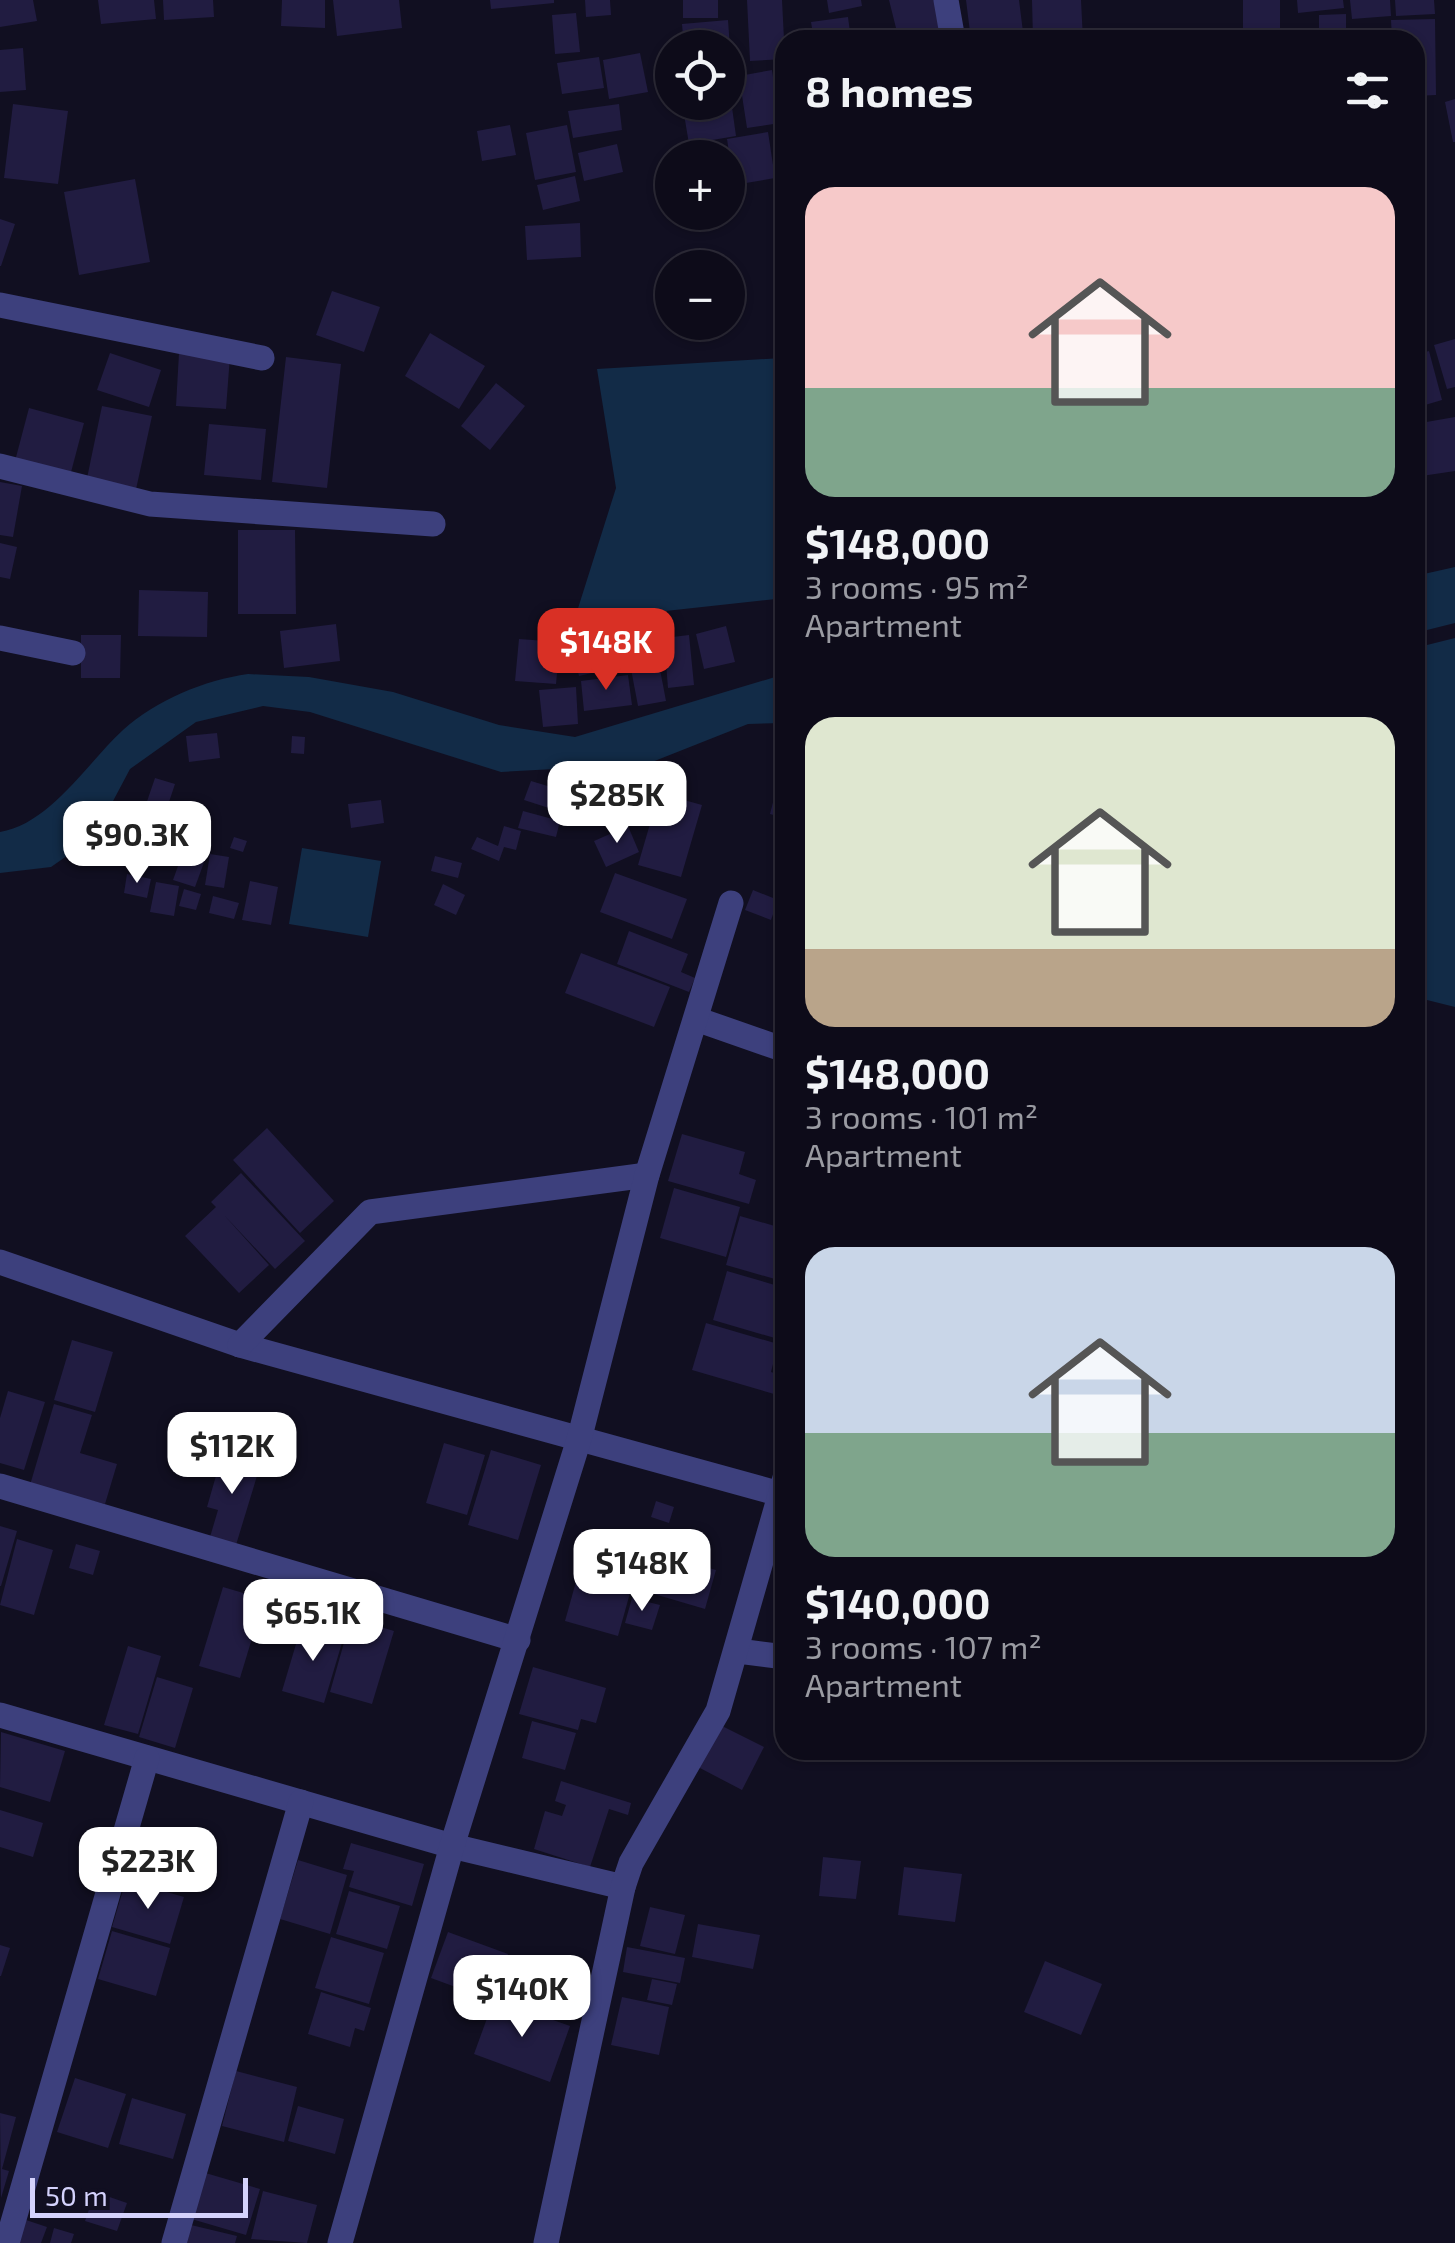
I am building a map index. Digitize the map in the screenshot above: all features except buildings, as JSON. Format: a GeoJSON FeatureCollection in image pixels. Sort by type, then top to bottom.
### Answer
{"type":"FeatureCollection","features":[{"type":"Feature","properties":{"kind":"street"},"geometry":{"type":"LineString","coordinates":[[946,0],[951,30]]}},
{"type":"Feature","properties":{"kind":"street"},"geometry":{"type":"LineString","coordinates":[[0,305],[262,358]]}},
{"type":"Feature","properties":{"kind":"street"},"geometry":{"type":"LineString","coordinates":[[0,466],[150,504],[434,524]]}},
{"type":"Feature","properties":{"kind":"street"},"geometry":{"type":"LineString","coordinates":[[0,638],[72,653]]}},
{"type":"Feature","properties":{"kind":"street"},"geometry":{"type":"LineString","coordinates":[[340,2243],[452,1846],[580,1436],[647,1176],[731,903]]}},
{"type":"Feature","properties":{"kind":"street"},"geometry":{"type":"LineString","coordinates":[[696,1018],[775,1046]]}},
{"type":"Feature","properties":{"kind":"street"},"geometry":{"type":"LineString","coordinates":[[240,1345],[370,1212],[647,1176]]}},
{"type":"Feature","properties":{"kind":"street"},"geometry":{"type":"LineString","coordinates":[[0,1262],[240,1345],[775,1484]]}},
{"type":"Feature","properties":{"kind":"street"},"geometry":{"type":"LineString","coordinates":[[0,1486],[518,1640]]}},
{"type":"Feature","properties":{"kind":"street"},"geometry":{"type":"LineString","coordinates":[[546,2243],[623,1888],[631,1864],[718,1710],[775,1512]]}},
{"type":"Feature","properties":{"kind":"street"},"geometry":{"type":"LineString","coordinates":[[738,1651],[775,1656]]}},
{"type":"Feature","properties":{"kind":"street"},"geometry":{"type":"LineString","coordinates":[[0,1715],[452,1846],[623,1888]]}},
{"type":"Feature","properties":{"kind":"street"},"geometry":{"type":"LineString","coordinates":[[7,2243],[147,1758]]}},
{"type":"Feature","properties":{"kind":"street"},"geometry":{"type":"LineString","coordinates":[[174,2243],[302,1802]]}},
{"type":"Feature","properties":{"kind":"water"},"geometry":{"type":"Polygon","coordinates":[[[775,358],[775,599],[574,621],[616,488],[597,369],[775,358]]]}},
{"type":"Feature","properties":{"kind":"water"},"geometry":{"type":"Polygon","coordinates":[[[1455,567],[1455,623],[1425,630],[1425,574],[1455,567]]]}},
{"type":"Feature","properties":{"kind":"water"},"geometry":{"type":"Polygon","coordinates":[[[1455,638],[1455,1007],[1425,1000],[1425,646],[1455,638]]]}},
{"type":"Feature","properties":{"kind":"water"},"geometry":{"type":"Polygon","coordinates":[[[248,674],[309,677],[393,692],[499,725],[575,737],[775,677],[775,723],[748,724],[647,764],[501,772],[310,712],[263,706],[196,722],[130,769],[94,837],[51,867],[0,873],[0,832],[18,827],[52,805],[123,730],[150,709],[215,681],[248,674]]]}},
{"type":"Feature","properties":{"kind":"water"},"geometry":{"type":"Polygon","coordinates":[[[302,848],[381,861],[368,937],[289,924],[302,848]]]}}]}
